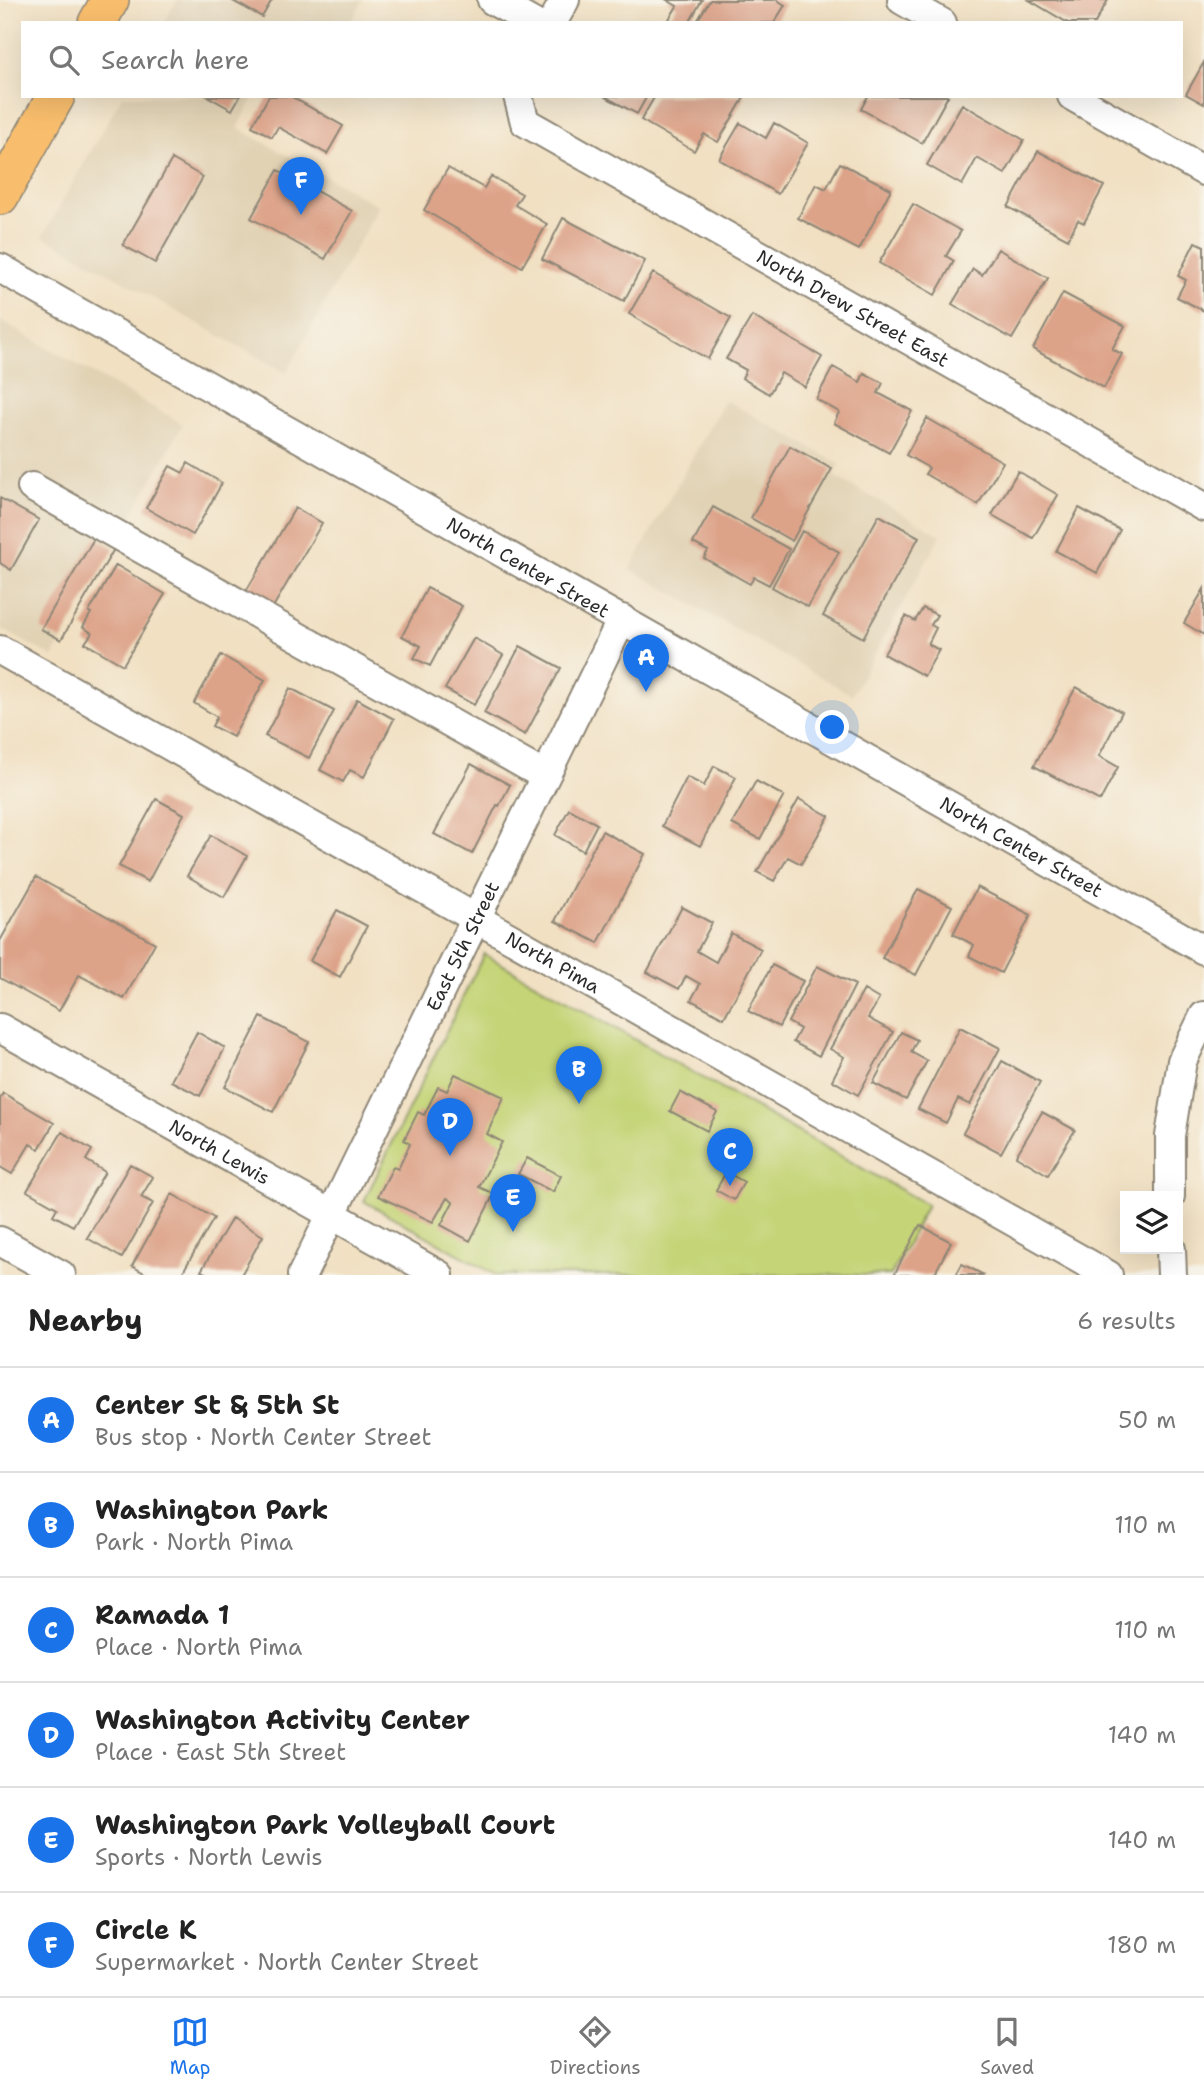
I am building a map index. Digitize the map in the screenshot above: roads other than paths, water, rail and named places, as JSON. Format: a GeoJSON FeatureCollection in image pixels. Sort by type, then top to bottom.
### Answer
{"type":"FeatureCollection","features":[{"type":"Feature","properties":{"kind":"main road"},"geometry":{"type":"LineString","coordinates":[[98,21],[110,0]]}},
{"type":"Feature","properties":{"kind":"main road"},"geometry":{"type":"LineString","coordinates":[[0,196],[55,98]]}},
{"type":"Feature","properties":{"kind":"street"},"geometry":{"type":"LineString","coordinates":[[492,0],[529,21]]}},
{"type":"Feature","properties":{"kind":"street"},"geometry":{"type":"LineString","coordinates":[[553,21],[565,0]]}},
{"type":"Feature","properties":{"kind":"street"},"geometry":{"type":"LineString","coordinates":[[902,0],[939,21]]}},
{"type":"Feature","properties":{"kind":"street","name":"North Drew Street East"},"geometry":{"type":"LineString","coordinates":[[519,98],[525,122],[1204,507]]}},
{"type":"Feature","properties":{"kind":"street"},"geometry":{"type":"LineString","coordinates":[[1076,98],[1204,171]]}},
{"type":"Feature","properties":{"kind":"street","name":"North Center Street"},"geometry":{"type":"LineString","coordinates":[[0,268],[1204,950]]}},
{"type":"Feature","properties":{"kind":"street"},"geometry":{"type":"LineString","coordinates":[[32,487],[545,776]]}},
{"type":"Feature","properties":{"kind":"street","name":"East 5th Street"},"geometry":{"type":"LineString","coordinates":[[302,1275],[622,619]]}},
{"type":"Feature","properties":{"kind":"street","name":"North Pima"},"geometry":{"type":"LineString","coordinates":[[0,650],[1108,1275]]}},
{"type":"Feature","properties":{"kind":"street"},"geometry":{"type":"LineString","coordinates":[[1170,1191],[1170,1136],[1182,1061],[1204,1016]]}},
{"type":"Feature","properties":{"kind":"street","name":"North Lewis"},"geometry":{"type":"LineString","coordinates":[[0,1028],[439,1275]]}},
{"type":"Feature","properties":{"kind":"street"},"geometry":{"type":"LineString","coordinates":[[0,1241],[61,1275]]}},
{"type":"Feature","properties":{"kind":"street"},"geometry":{"type":"LineString","coordinates":[[1171,1254],[1172,1275]]}},
{"type":"Feature","properties":{"kind":"place","name":"Circle K"},"geometry":{"type":"Point","coordinates":[301,215]}},
{"type":"Feature","properties":{"kind":"place","name":"Center St & 5th St"},"geometry":{"type":"Point","coordinates":[646,692]}},
{"type":"Feature","properties":{"kind":"place","name":"Washington Park"},"geometry":{"type":"Point","coordinates":[579,1104]}},
{"type":"Feature","properties":{"kind":"place","name":"Washington Activity Center"},"geometry":{"type":"Point","coordinates":[450,1156]}},
{"type":"Feature","properties":{"kind":"place","name":"Ramada 1"},"geometry":{"type":"Point","coordinates":[730,1186]}},
{"type":"Feature","properties":{"kind":"place","name":"Washington Park Volleyball Court"},"geometry":{"type":"Point","coordinates":[513,1232]}}]}
